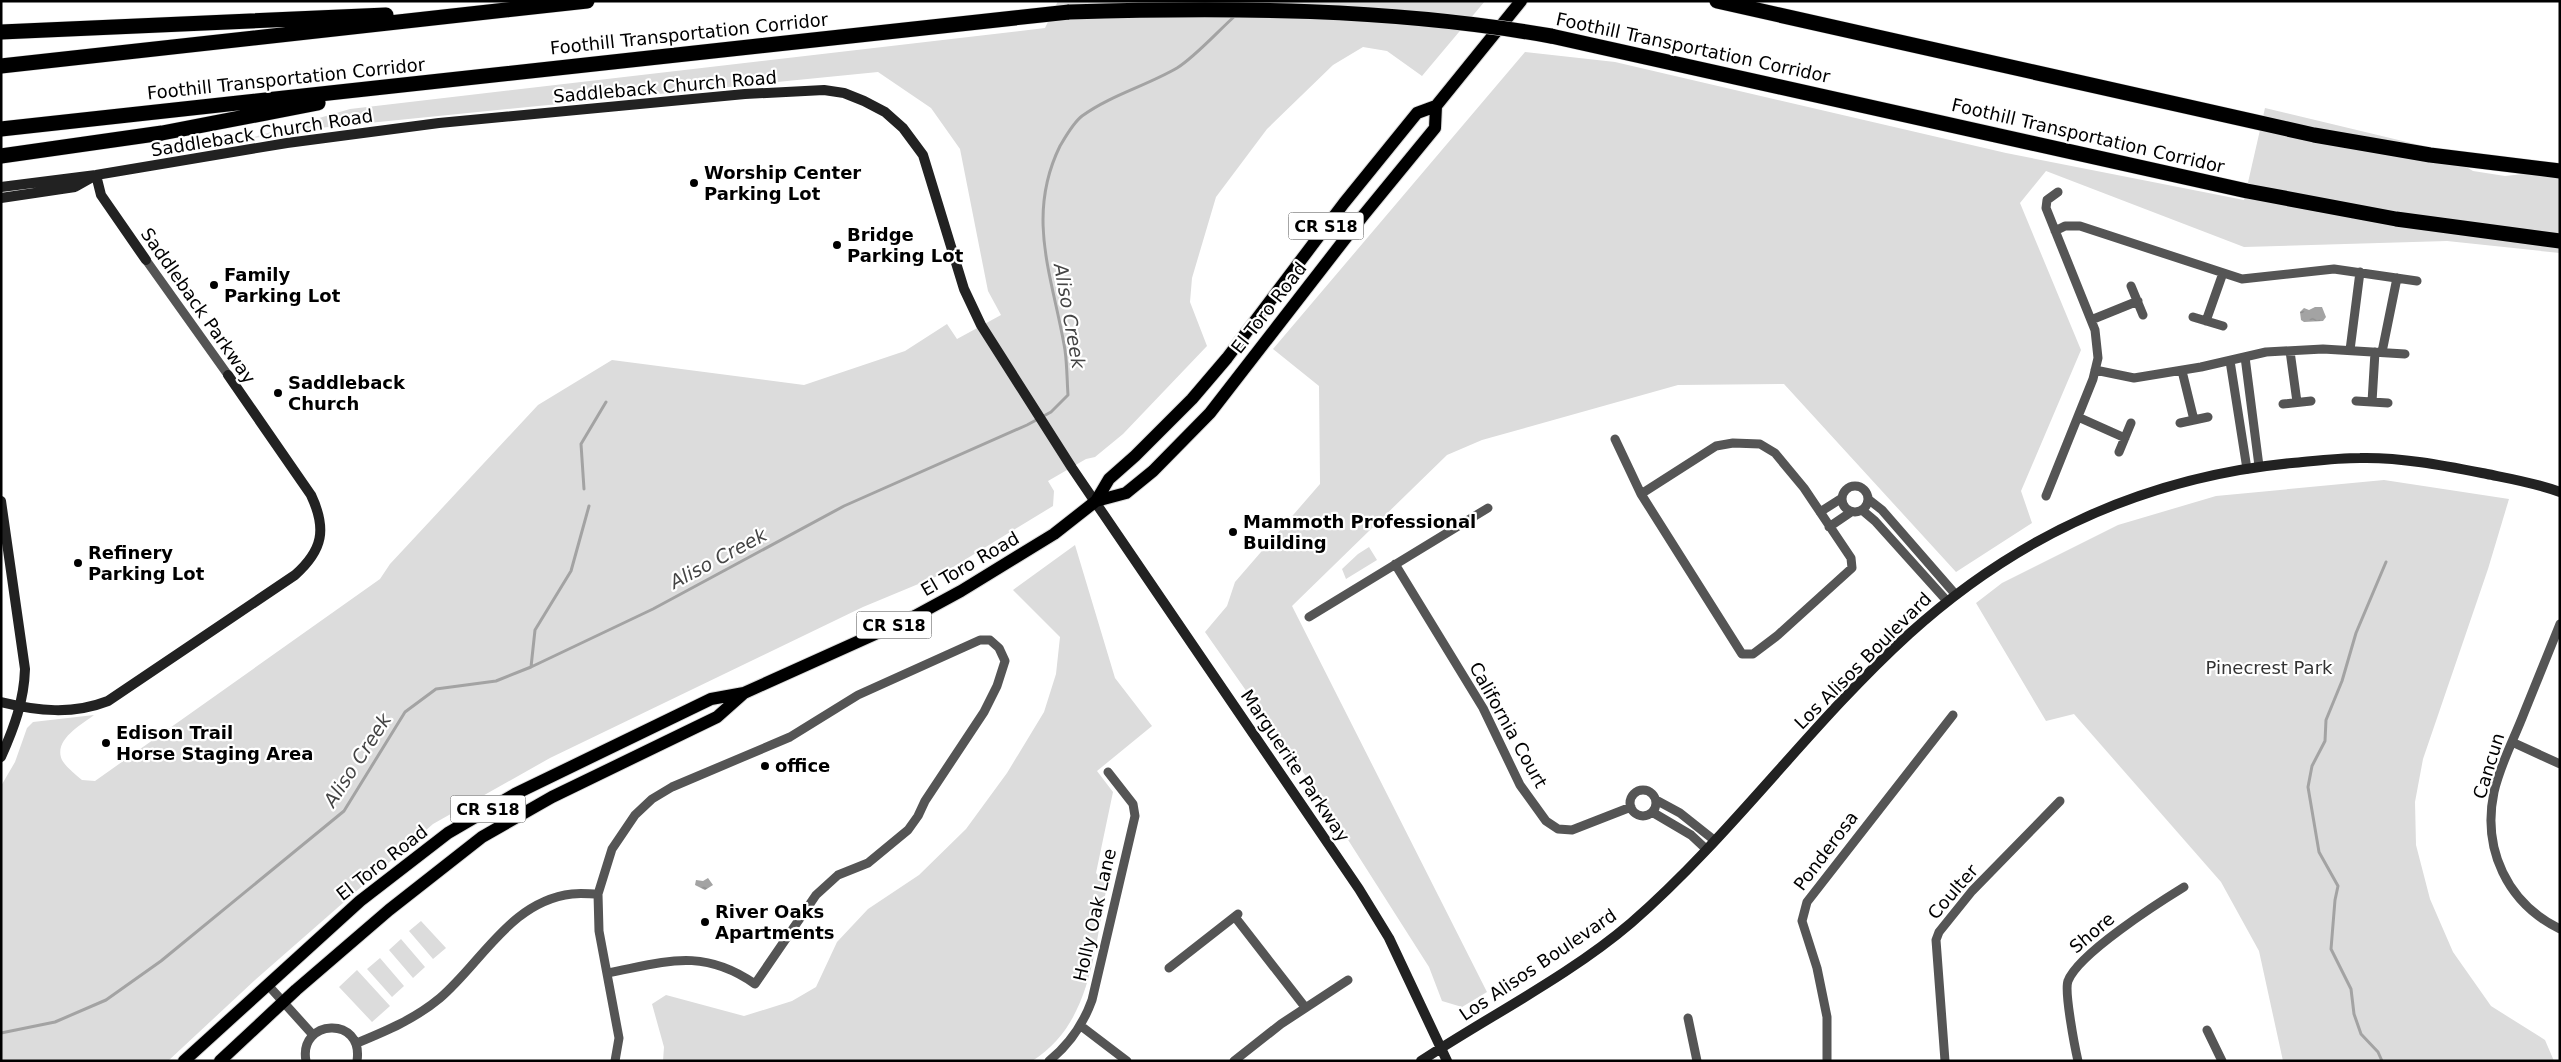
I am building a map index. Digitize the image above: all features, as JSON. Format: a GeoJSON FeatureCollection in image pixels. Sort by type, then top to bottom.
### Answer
{"type":"FeatureCollection","features":[{"type":"Feature","properties":{"kind":"highway"},"geometry":{"type":"LineString","coordinates":[[1,66],[587,1]]}},
{"type":"Feature","properties":{"kind":"highway"},"geometry":{"type":"LineString","coordinates":[[1717,1],[2261,124],[2430,155],[2560,171]]}},
{"type":"Feature","properties":{"kind":"highway"},"geometry":{"type":"LineString","coordinates":[[1,32],[533,8]]}},
{"type":"Feature","properties":{"kind":"highway","name":"Foothill Transportation Corridor"},"geometry":{"type":"LineString","coordinates":[[1,129],[1069,12],[1185,8],[1276,10],[1376,15],[1476,25],[1551,36],[1662,59],[2247,191],[2396,219],[2560,241]]}},
{"type":"Feature","properties":{"kind":"highway"},"geometry":{"type":"LineString","coordinates":[[1,156],[162,134],[420,83]]}},
{"type":"Feature","properties":{"kind":"main road","name":"El Toro Road"},"geometry":{"type":"LineString","coordinates":[[1096,502],[1109,479],[1192,399],[1227,358],[1344,203],[1417,113],[1436,106],[1521,1]]}},
{"type":"Feature","properties":{"kind":"main road","name":"Saddleback Church Road"},"geometry":{"type":"LineString","coordinates":[[1,187],[96,176],[287,143],[439,124],[745,94],[824,90],[844,93],[885,112],[904,128],[922,155],[964,290],[981,325],[1072,468],[1096,502]]}},
{"type":"Feature","properties":{"kind":"main road","name":"El Toro Road"},"geometry":{"type":"LineString","coordinates":[[184,1061],[360,901],[448,833],[515,794],[711,699],[744,693],[915,616],[962,591],[1054,534],[1096,502],[1126,493],[1153,471],[1210,413],[1356,225],[1435,128],[1436,106]]}},
{"type":"Feature","properties":{"kind":"main road"},"geometry":{"type":"LineString","coordinates":[[1,198],[75,187],[96,176]]}},
{"type":"Feature","properties":{"kind":"main road","name":"Saddleback Parkway"},"geometry":{"type":"LineString","coordinates":[[96,176],[101,196],[146,260]]}},
{"type":"Feature","properties":{"kind":"main road","name":"Saddleback Parkway"},"geometry":{"type":"LineString","coordinates":[[1,702],[20,707],[61,712],[88,708],[108,701],[294,575],[308,563],[318,546],[321,525],[318,509],[311,495],[228,375]]}},
{"type":"Feature","properties":{"kind":"main road","name":"Los Alisos Boulevard"},"geometry":{"type":"LineString","coordinates":[[1421,1061],[1562,972],[1629,924],[1706,849],[1880,663],[1952,598],[1978,578],[2062,527],[2121,502],[2173,485],[2259,466],[2363,458],[2432,464],[2541,484],[2560,492]]}},
{"type":"Feature","properties":{"kind":"main road"},"geometry":{"type":"LineString","coordinates":[[1,500],[25,670],[24,689],[16,723],[1,757]]}},
{"type":"Feature","properties":{"kind":"main road","name":"Marguerite Parkway"},"geometry":{"type":"LineString","coordinates":[[1096,502],[1358,889],[1389,938],[1447,1061]]}},
{"type":"Feature","properties":{"kind":"main road","name":"El Toro Road"},"geometry":{"type":"LineString","coordinates":[[220,1061],[283,1002],[389,910],[482,837],[552,797],[717,717],[744,693]]}},
{"type":"Feature","properties":{"kind":"street"},"geometry":{"type":"LineString","coordinates":[[2046,496],[2078,417],[2098,358],[2097,341],[2091,320],[2046,208],[2047,200],[2058,192]]}},
{"type":"Feature","properties":{"kind":"street"},"geometry":{"type":"LineString","coordinates":[[2055,231],[2065,226],[2080,226],[2242,279],[2334,269],[2417,281]]}},
{"type":"Feature","properties":{"kind":"street","name":"Saddleback Parkway"},"geometry":{"type":"LineString","coordinates":[[146,260],[228,375]]}},
{"type":"Feature","properties":{"kind":"street"},"geometry":{"type":"LineString","coordinates":[[2350,350],[2360,272]]}},
{"type":"Feature","properties":{"kind":"street"},"geometry":{"type":"LineString","coordinates":[[2206,321],[2223,273]]}},
{"type":"Feature","properties":{"kind":"street"},"geometry":{"type":"LineString","coordinates":[[2372,402],[2379,352],[2397,278]]}},
{"type":"Feature","properties":{"kind":"street"},"geometry":{"type":"LineString","coordinates":[[2131,286],[2144,315]]}},
{"type":"Feature","properties":{"kind":"street"},"geometry":{"type":"LineString","coordinates":[[2091,320],[2138,301]]}},
{"type":"Feature","properties":{"kind":"street"},"geometry":{"type":"LineString","coordinates":[[2192,317],[2223,326]]}},
{"type":"Feature","properties":{"kind":"street"},"geometry":{"type":"LineString","coordinates":[[2095,370],[2134,378],[2182,371],[2266,352],[2323,349],[2405,354]]}},
{"type":"Feature","properties":{"kind":"street"},"geometry":{"type":"LineString","coordinates":[[2290,351],[2297,402]]}},
{"type":"Feature","properties":{"kind":"street"},"geometry":{"type":"LineString","coordinates":[[2245,357],[2259,466]]}},
{"type":"Feature","properties":{"kind":"street"},"geometry":{"type":"LineString","coordinates":[[2230,361],[2247,469]]}},
{"type":"Feature","properties":{"kind":"street"},"geometry":{"type":"LineString","coordinates":[[2182,371],[2194,420]]}},
{"type":"Feature","properties":{"kind":"street"},"geometry":{"type":"LineString","coordinates":[[2283,404],[2311,401]]}},
{"type":"Feature","properties":{"kind":"street"},"geometry":{"type":"LineString","coordinates":[[2356,401],[2388,403]]}},
{"type":"Feature","properties":{"kind":"street"},"geometry":{"type":"LineString","coordinates":[[2180,424],[2208,416]]}},
{"type":"Feature","properties":{"kind":"street"},"geometry":{"type":"LineString","coordinates":[[2078,417],[2125,438]]}},
{"type":"Feature","properties":{"kind":"street"},"geometry":{"type":"LineString","coordinates":[[2119,452],[2131,423]]}},
{"type":"Feature","properties":{"kind":"street"},"geometry":{"type":"LineString","coordinates":[[1615,439],[1641,494],[1737,648],[1746,655],[1753,654],[1778,635],[1850,571],[1852,561],[1804,488],[1775,453],[1760,444],[1749,442],[1723,444],[1712,448],[1641,494]]}},
{"type":"Feature","properties":{"kind":"street"},"geometry":{"type":"LineString","coordinates":[[1820,512],[1842,498],[1845,491],[1857,487],[1864,491],[1868,499],[1882,510],[1952,598]]}},
{"type":"Feature","properties":{"kind":"street"},"geometry":{"type":"LineString","coordinates":[[1842,498],[1844,507],[1851,512]]}},
{"type":"Feature","properties":{"kind":"street"},"geometry":{"type":"LineString","coordinates":[[1862,510],[1868,499]]}},
{"type":"Feature","properties":{"kind":"street"},"geometry":{"type":"LineString","coordinates":[[1309,617],[1488,508]]}},
{"type":"Feature","properties":{"kind":"street"},"geometry":{"type":"LineString","coordinates":[[1829,527],[1851,512],[1862,510]]}},
{"type":"Feature","properties":{"kind":"street"},"geometry":{"type":"LineString","coordinates":[[1862,510],[1952,598]]}},
{"type":"Feature","properties":{"kind":"street","name":"California Court"},"geometry":{"type":"LineString","coordinates":[[1396,564],[1483,708],[1520,785],[1546,821],[1558,829],[1572,830],[1631,807]]}},
{"type":"Feature","properties":{"kind":"street","name":"Cancun"},"geometry":{"type":"LineString","coordinates":[[2560,624],[2494,790],[2491,824],[2494,850],[2505,878],[2532,913],[2560,929]]}},
{"type":"Feature","properties":{"kind":"street"},"geometry":{"type":"LineString","coordinates":[[608,974],[676,959],[695,960],[716,964],[740,974],[754,984],[816,895],[826,884],[838,875],[868,863],[908,830],[984,712],[997,686],[1005,661],[1000,648],[990,640],[980,640],[864,692],[790,737],[672,787],[652,799],[635,815],[619,836],[607,861],[598,894],[599,931],[619,1038],[615,1061]]}},
{"type":"Feature","properties":{"kind":"street","name":"Ponderosa"},"geometry":{"type":"LineString","coordinates":[[1827,1061],[1827,1017],[1817,968],[1802,921],[1807,902],[1953,715]]}},
{"type":"Feature","properties":{"kind":"street"},"geometry":{"type":"LineString","coordinates":[[2512,742],[2560,764]]}},
{"type":"Feature","properties":{"kind":"street","name":"Holly Oak Lane"},"geometry":{"type":"LineString","coordinates":[[1049,1061],[1062,1051],[1081,1026],[1092,1000],[1135,816],[1133,804],[1108,772]]}},
{"type":"Feature","properties":{"kind":"street"},"geometry":{"type":"LineString","coordinates":[[1706,849],[1691,835],[1652,812],[1641,815],[1631,807],[1631,798],[1641,790],[1649,791],[1656,800],[1680,813],[1714,840]]}},
{"type":"Feature","properties":{"kind":"street"},"geometry":{"type":"LineString","coordinates":[[1652,812],[1656,800]]}},
{"type":"Feature","properties":{"kind":"street","name":"Coulter"},"geometry":{"type":"LineString","coordinates":[[1945,1061],[1936,940],[1939,932],[1972,891],[2060,801]]}},
{"type":"Feature","properties":{"kind":"street","name":"Shore"},"geometry":{"type":"LineString","coordinates":[[2078,1061],[2067,982],[2077,966],[2138,916],[2184,887]]}},
{"type":"Feature","properties":{"kind":"street"},"geometry":{"type":"LineString","coordinates":[[357,1044],[403,1023],[439,998],[511,922],[530,909],[549,900],[572,894],[598,894]]}},
{"type":"Feature","properties":{"kind":"street"},"geometry":{"type":"LineString","coordinates":[[1169,968],[1237,916],[1305,1007]]}},
{"type":"Feature","properties":{"kind":"street"},"geometry":{"type":"LineString","coordinates":[[1234,1061],[1305,1007],[1348,980]]}},
{"type":"Feature","properties":{"kind":"street"},"geometry":{"type":"LineString","coordinates":[[267,984],[313,1035]]}},
{"type":"Feature","properties":{"kind":"street"},"geometry":{"type":"LineString","coordinates":[[1688,1018],[1697,1061]]}},
{"type":"Feature","properties":{"kind":"street"},"geometry":{"type":"LineString","coordinates":[[1081,1026],[1127,1061]]}},
{"type":"Feature","properties":{"kind":"street"},"geometry":{"type":"LineString","coordinates":[[306,1061],[306,1048],[313,1035],[328,1027],[345,1030],[357,1044],[358,1061]]}},
{"type":"Feature","properties":{"kind":"street"},"geometry":{"type":"LineString","coordinates":[[2207,1030],[2222,1061]]}},
{"type":"Feature","properties":{"kind":"green space"},"geometry":{"type":"Polygon","coordinates":[[[1058,1],[1485,1],[1422,76],[1387,51],[1363,47],[1333,65],[1267,129],[1216,197],[1192,278],[1190,302],[1207,346],[1123,434],[1095,457],[1086,459],[1048,481],[1054,491],[1053,506],[940,575],[863,607],[550,758],[433,824],[255,980],[168,1061],[1,1061],[1,786],[15,762],[27,728],[33,722],[94,715],[70,734],[61,746],[60,753],[64,763],[82,780],[95,781],[380,579],[390,564],[538,405],[612,360],[804,385],[905,351],[947,324],[957,339],[1001,315],[988,291],[960,149],[931,108],[878,72],[319,128],[247,139],[350,109],[1045,28],[1058,1]]]}},
{"type":"Feature","properties":{"kind":"green space"},"geometry":{"type":"Polygon","coordinates":[[[1525,52],[1615,62],[2006,153],[2244,200],[2265,108],[2436,149],[2473,171],[2505,176],[2560,170],[2560,253],[2447,241],[2244,247],[2046,171],[2020,203],[2081,350],[2021,491],[2032,523],[1956,572],[1784,384],[1678,385],[1482,440],[1447,455],[1292,606],[1487,992],[1462,1007],[1442,1001],[1429,967],[1322,799],[1205,632],[1227,606],[1235,582],[1320,484],[1319,386],[1273,349],[1525,52]]]}},
{"type":"Feature","properties":{"kind":"green space","name":"Pinecrest Park"},"geometry":{"type":"Polygon","coordinates":[[[2384,480],[2509,499],[2488,569],[2423,759],[2415,802],[2416,845],[2430,899],[2453,952],[2491,1006],[2545,1040],[2554,1061],[2283,1061],[2259,951],[2221,882],[2074,714],[2046,721],[1976,603],[2002,583],[2118,525],[2216,496],[2384,480]]]}},
{"type":"Feature","properties":{"kind":"green space"},"geometry":{"type":"Polygon","coordinates":[[[1075,545],[1115,678],[1152,726],[1097,771],[1113,792],[1096,873],[1107,886],[1087,983],[1079,1006],[1067,1027],[1052,1045],[1032,1061],[663,1061],[664,1047],[652,1004],[666,995],[744,1016],[792,1001],[816,987],[837,942],[868,909],[919,875],[966,829],[1007,773],[1044,712],[1056,674],[1060,637],[1013,590],[1075,545]]]}},
{"type":"Feature","properties":{"kind":"green space"},"geometry":{"type":"Polygon","coordinates":[[[1369,547],[1377,560],[1346,579],[1342,569],[1358,554],[1369,547]]]}},
{"type":"Feature","properties":{"kind":"green space"},"geometry":{"type":"Polygon","coordinates":[[[421,921],[446,948],[433,959],[409,931],[421,921]]]}},
{"type":"Feature","properties":{"kind":"green space"},"geometry":{"type":"Polygon","coordinates":[[[401,939],[425,967],[413,978],[389,950],[401,939]]]}},
{"type":"Feature","properties":{"kind":"green space"},"geometry":{"type":"Polygon","coordinates":[[[380,958],[404,986],[392,997],[367,969],[380,958]]]}},
{"type":"Feature","properties":{"kind":"green space"},"geometry":{"type":"Polygon","coordinates":[[[357,970],[390,1006],[372,1022],[339,987],[357,970]]]}},
{"type":"Feature","properties":{"kind":"water"},"geometry":{"type":"Polygon","coordinates":[[[2315,307],[2322,307],[2326,317],[2323,321],[2304,322],[2301,320],[2300,312],[2304,308],[2309,310],[2315,307]]]}},
{"type":"Feature","properties":{"kind":"water"},"geometry":{"type":"Polygon","coordinates":[[[708,878],[713,885],[705,890],[695,885],[696,880],[703,881],[708,878]]]}},
{"type":"Feature","properties":{"kind":"waterway","name":"Aliso Creek"},"geometry":{"type":"LineString","coordinates":[[1,1033],[55,1022],[106,1000],[161,961],[344,811],[405,712],[436,689],[496,681],[531,667],[653,609],[844,506],[1027,425],[1051,412],[1068,395],[1065,350],[1049,273],[1043,223],[1044,198],[1050,172],[1060,146],[1082,116],[1105,102],[1177,68],[1236,15]]}},
{"type":"Feature","properties":{"kind":"waterway"},"geometry":{"type":"LineString","coordinates":[[584,489],[581,444],[606,402]]}},
{"type":"Feature","properties":{"kind":"waterway"},"geometry":{"type":"LineString","coordinates":[[531,667],[535,630],[571,571],[589,506]]}},
{"type":"Feature","properties":{"kind":"waterway"},"geometry":{"type":"LineString","coordinates":[[2382,1061],[2378,1052],[2361,1034],[2354,1014],[2351,989],[2331,949],[2338,886],[2319,852],[2308,787],[2312,766],[2325,741],[2326,720],[2342,681],[2356,633],[2386,562]]}},
{"type":"Feature","properties":{"kind":"place","name":"Worship Center Parking Lot"},"geometry":{"type":"Point","coordinates":[694,183]}},
{"type":"Feature","properties":{"kind":"place","name":"Bridge Parking Lot"},"geometry":{"type":"Point","coordinates":[837,245]}},
{"type":"Feature","properties":{"kind":"place","name":"Family Parking Lot"},"geometry":{"type":"Point","coordinates":[214,285]}},
{"type":"Feature","properties":{"kind":"place","name":"Saddleback Church"},"geometry":{"type":"Point","coordinates":[278,393]}},
{"type":"Feature","properties":{"kind":"place","name":"Mammoth Professional Building"},"geometry":{"type":"Point","coordinates":[1233,532]}},
{"type":"Feature","properties":{"kind":"place","name":"Refinery Parking Lot"},"geometry":{"type":"Point","coordinates":[78,563]}},
{"type":"Feature","properties":{"kind":"place","name":"Edison Trail Horse Staging Area"},"geometry":{"type":"Point","coordinates":[106,743]}},
{"type":"Feature","properties":{"kind":"place","name":"office"},"geometry":{"type":"Point","coordinates":[765,766]}},
{"type":"Feature","properties":{"kind":"place","name":"River Oaks Apartments"},"geometry":{"type":"Point","coordinates":[705,922]}}]}
